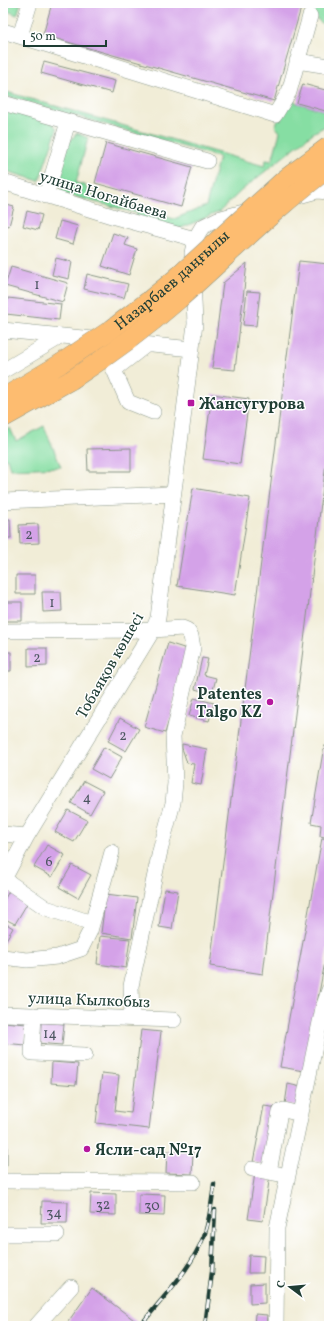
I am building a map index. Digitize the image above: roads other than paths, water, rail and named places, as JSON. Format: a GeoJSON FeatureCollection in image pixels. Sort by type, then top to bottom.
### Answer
{"type":"FeatureCollection","features":[{"type":"Feature","properties":{"kind":"main road","name":"Назарбаев даңғылы"},"geometry":{"type":"LineString","coordinates":[[3,398],[60,364],[112,329],[147,302],[175,279],[285,179],[329,146]]}},
{"type":"Feature","properties":{"kind":"main road","name":"Назарбаев даңғылы"},"geometry":{"type":"LineString","coordinates":[[3,418],[71,380],[156,319],[282,206],[329,168]]}},
{"type":"Feature","properties":{"kind":"street"},"geometry":{"type":"LineString","coordinates":[[20,36],[30,3]]}},
{"type":"Feature","properties":{"kind":"street"},"geometry":{"type":"LineString","coordinates":[[3,31],[275,115],[289,92],[310,16]]}},
{"type":"Feature","properties":{"kind":"street"},"geometry":{"type":"LineString","coordinates":[[297,61],[329,66]]}},
{"type":"Feature","properties":{"kind":"street"},"geometry":{"type":"LineString","coordinates":[[3,103],[207,161]]}},
{"type":"Feature","properties":{"kind":"street"},"geometry":{"type":"LineString","coordinates":[[46,196],[68,122]]}},
{"type":"Feature","properties":{"kind":"street","name":"улица Ногайбаева"},"geometry":{"type":"LineString","coordinates":[[3,182],[121,219],[195,239]]}},
{"type":"Feature","properties":{"kind":"street"},"geometry":{"type":"LineString","coordinates":[[195,239],[202,227],[218,219],[317,191],[329,192]]}},
{"type":"Feature","properties":{"kind":"street","name":"Тобаяқов көшесі"},"geometry":{"type":"LineString","coordinates":[[4,880],[27,836],[153,630],[158,618],[195,324],[192,253],[195,239]]}},
{"type":"Feature","properties":{"kind":"street"},"geometry":{"type":"LineString","coordinates":[[3,330],[60,337],[192,349]]}},
{"type":"Feature","properties":{"kind":"street"},"geometry":{"type":"LineString","coordinates":[[3,371],[60,337]]}},
{"type":"Feature","properties":{"kind":"street"},"geometry":{"type":"LineString","coordinates":[[146,345],[114,370],[128,402],[153,412]]}},
{"type":"Feature","properties":{"kind":"street"},"geometry":{"type":"LineString","coordinates":[[3,501],[174,494]]}},
{"type":"Feature","properties":{"kind":"street"},"geometry":{"type":"LineString","coordinates":[[3,631],[153,630],[182,628],[187,630],[191,636],[193,648],[173,736],[175,783],[173,803],[160,851],[131,986],[132,1018]]}},
{"type":"Feature","properties":{"kind":"street"},"geometry":{"type":"LineString","coordinates":[[3,834],[27,836]]}},
{"type":"Feature","properties":{"kind":"street"},"geometry":{"type":"LineString","coordinates":[[3,958],[27,960],[57,957],[81,949],[90,931],[112,852]]}},
{"type":"Feature","properties":{"kind":"street"},"geometry":{"type":"LineString","coordinates":[[4,880],[46,908],[92,923]]}},
{"type":"Feature","properties":{"kind":"street"},"geometry":{"type":"LineString","coordinates":[[276,1326],[277,1228],[323,1008],[329,990]]}},
{"type":"Feature","properties":{"kind":"street","name":"улица Кылкобыз"},"geometry":{"type":"LineString","coordinates":[[3,1014],[174,1020]]}},
{"type":"Feature","properties":{"kind":"street"},"geometry":{"type":"LineString","coordinates":[[34,1015],[32,1053],[85,1055]]}},
{"type":"Feature","properties":{"kind":"street"},"geometry":{"type":"LineString","coordinates":[[269,1172],[280,1112],[284,1110],[301,1114]]}},
{"type":"Feature","properties":{"kind":"street"},"geometry":{"type":"LineString","coordinates":[[252,1169],[288,1176]]}},
{"type":"Feature","properties":{"kind":"street"},"geometry":{"type":"LineString","coordinates":[[3,1181],[193,1182]]}},
{"type":"Feature","properties":{"kind":"street"},"geometry":{"type":"LineString","coordinates":[[3,1234],[57,1234]]}},
{"type":"Feature","properties":{"kind":"street"},"geometry":{"type":"LineString","coordinates":[[36,1326],[71,1287]]}},
{"type":"Feature","properties":{"kind":"railway"},"geometry":{"type":"LineString","coordinates":[[145,1320],[193,1259],[204,1236],[208,1223],[214,1184]]}},
{"type":"Feature","properties":{"kind":"railway"},"geometry":{"type":"LineString","coordinates":[[205,1326],[212,1272],[215,1210]]}},
{"type":"Feature","properties":{"kind":"place","name":"Жансугурова"},"geometry":{"type":"Point","coordinates":[191,403]}},
{"type":"Feature","properties":{"kind":"place","name":"Patentes Talgo KZ"},"geometry":{"type":"Point","coordinates":[270,702]}},
{"type":"Feature","properties":{"kind":"place","name":"Ясли-сад №17"},"geometry":{"type":"Point","coordinates":[87,1149]}}]}
